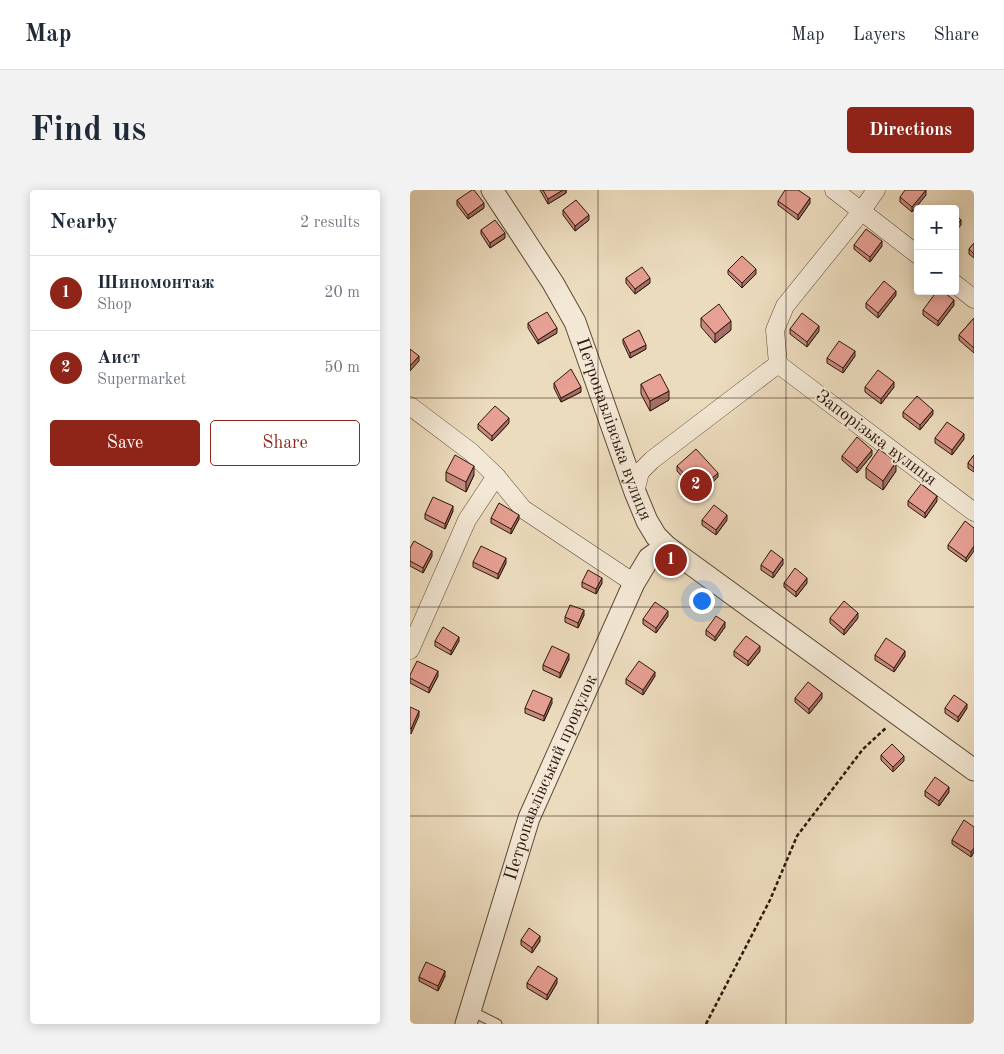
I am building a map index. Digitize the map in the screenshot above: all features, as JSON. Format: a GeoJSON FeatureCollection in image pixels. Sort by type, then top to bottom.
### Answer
{"type":"FeatureCollection","features":[{"type":"Feature","properties":{"kind":"street","name":"Петропавлівська вулиця"},"geometry":{"type":"LineString","coordinates":[[492,190],[553,283],[575,322],[635,492],[647,521],[656,536],[666,546],[974,770]]}},
{"type":"Feature","properties":{"kind":"street"},"geometry":{"type":"LineString","coordinates":[[834,190],[914,253]]}},
{"type":"Feature","properties":{"kind":"street"},"geometry":{"type":"LineString","coordinates":[[635,492],[640,472],[652,460],[778,364],[775,330],[785,306],[861,212],[876,190]]}},
{"type":"Feature","properties":{"kind":"street"},"geometry":{"type":"LineString","coordinates":[[959,287],[974,299]]}},
{"type":"Feature","properties":{"kind":"street","name":"Запорізька вулиця"},"geometry":{"type":"LineString","coordinates":[[778,364],[974,512]]}},
{"type":"Feature","properties":{"kind":"street"},"geometry":{"type":"LineString","coordinates":[[410,406],[470,452],[496,476],[523,509],[634,583]]}},
{"type":"Feature","properties":{"kind":"street"},"geometry":{"type":"LineString","coordinates":[[410,650],[467,520],[496,476]]}},
{"type":"Feature","properties":{"kind":"street","name":"Петропавлівський провулок"},"geometry":{"type":"LineString","coordinates":[[468,1018],[529,818],[634,583],[649,558],[666,546]]}},
{"type":"Feature","properties":{"kind":"lane"},"geometry":{"type":"LineString","coordinates":[[468,1018],[497,1024]]}},
{"type":"Feature","properties":{"kind":"path"},"geometry":{"type":"LineString","coordinates":[[706,1024],[770,900],[797,836],[863,750],[892,722],[901,716]]}},
{"type":"Feature","properties":{"kind":"building"},"geometry":{"type":"Polygon","coordinates":[[[472,190],[484,203],[468,215],[457,200],[472,190]]]}},
{"type":"Feature","properties":{"kind":"building"},"geometry":{"type":"Polygon","coordinates":[[[543,190],[563,190],[548,199],[543,190]]]}},
{"type":"Feature","properties":{"kind":"building"},"geometry":{"type":"Polygon","coordinates":[[[785,190],[798,190],[810,198],[798,215],[778,201],[785,190]]]}},
{"type":"Feature","properties":{"kind":"building"},"geometry":{"type":"Polygon","coordinates":[[[905,190],[926,190],[912,207],[900,197],[905,190]]]}},
{"type":"Feature","properties":{"kind":"building"},"geometry":{"type":"Polygon","coordinates":[[[576,200],[589,215],[575,226],[563,210],[576,200]]]}},
{"type":"Feature","properties":{"kind":"building"},"geometry":{"type":"Polygon","coordinates":[[[495,220],[505,233],[490,243],[481,230],[495,220]]]}},
{"type":"Feature","properties":{"kind":"building"},"geometry":{"type":"Polygon","coordinates":[[[866,229],[882,241],[870,257],[854,245],[866,229]]]}},
{"type":"Feature","properties":{"kind":"building"},"geometry":{"type":"Polygon","coordinates":[[[974,243],[974,254],[969,249],[974,243]]]}},
{"type":"Feature","properties":{"kind":"building"},"geometry":{"type":"Polygon","coordinates":[[[742,256],[756,269],[742,283],[728,270],[742,256]]]}},
{"type":"Feature","properties":{"kind":"building"},"geometry":{"type":"Polygon","coordinates":[[[642,267],[650,278],[635,289],[626,278],[642,267]]]}},
{"type":"Feature","properties":{"kind":"building"},"geometry":{"type":"Polygon","coordinates":[[[884,281],[896,291],[878,313],[866,303],[884,281]]]}},
{"type":"Feature","properties":{"kind":"building"},"geometry":{"type":"Polygon","coordinates":[[[934,295],[947,295],[954,300],[938,321],[923,310],[934,295]]]}},
{"type":"Feature","properties":{"kind":"building"},"geometry":{"type":"Polygon","coordinates":[[[719,304],[731,321],[715,334],[701,318],[719,304]]]}},
{"type":"Feature","properties":{"kind":"building"},"geometry":{"type":"Polygon","coordinates":[[[547,312],[557,328],[538,340],[528,323],[547,312]]]}},
{"type":"Feature","properties":{"kind":"building"},"geometry":{"type":"Polygon","coordinates":[[[802,313],[819,326],[807,342],[790,329],[802,313]]]}},
{"type":"Feature","properties":{"kind":"building"},"geometry":{"type":"Polygon","coordinates":[[[974,318],[974,348],[959,335],[974,318]]]}},
{"type":"Feature","properties":{"kind":"building"},"geometry":{"type":"Polygon","coordinates":[[[639,330],[646,345],[630,353],[623,339],[639,330]]]}},
{"type":"Feature","properties":{"kind":"building"},"geometry":{"type":"Polygon","coordinates":[[[839,341],[855,351],[843,368],[827,358],[839,341]]]}},
{"type":"Feature","properties":{"kind":"building"},"geometry":{"type":"Polygon","coordinates":[[[410,349],[419,356],[410,366],[410,349]]]}},
{"type":"Feature","properties":{"kind":"building"},"geometry":{"type":"Polygon","coordinates":[[[571,369],[581,387],[561,398],[554,383],[571,369]]]}},
{"type":"Feature","properties":{"kind":"building"},"geometry":{"type":"Polygon","coordinates":[[[878,370],[894,382],[881,399],[865,387],[878,370]]]}},
{"type":"Feature","properties":{"kind":"building"},"geometry":{"type":"Polygon","coordinates":[[[660,374],[669,391],[650,401],[641,384],[660,374]]]}},
{"type":"Feature","properties":{"kind":"building"},"geometry":{"type":"Polygon","coordinates":[[[917,396],[933,410],[920,425],[903,412],[917,396]]]}},
{"type":"Feature","properties":{"kind":"building"},"geometry":{"type":"Polygon","coordinates":[[[495,406],[509,418],[492,436],[478,424],[495,406]]]}},
{"type":"Feature","properties":{"kind":"building"},"geometry":{"type":"Polygon","coordinates":[[[947,422],[964,434],[952,450],[935,438],[947,422]]]}},
{"type":"Feature","properties":{"kind":"building"},"geometry":{"type":"Polygon","coordinates":[[[857,437],[872,450],[857,468],[842,456],[857,437]]]}},
{"type":"Feature","properties":{"kind":"building"},"geometry":{"type":"Polygon","coordinates":[[[696,449],[718,473],[699,490],[677,466],[696,449]]]}},
{"type":"Feature","properties":{"kind":"building"},"geometry":{"type":"Polygon","coordinates":[[[879,449],[896,462],[883,481],[866,468],[879,449]]]}},
{"type":"Feature","properties":{"kind":"building"},"geometry":{"type":"Polygon","coordinates":[[[455,455],[474,466],[466,482],[446,472],[455,455]]]}},
{"type":"Feature","properties":{"kind":"building"},"geometry":{"type":"Polygon","coordinates":[[[974,455],[974,468],[968,463],[974,455]]]}},
{"type":"Feature","properties":{"kind":"building"},"geometry":{"type":"Polygon","coordinates":[[[921,484],[937,496],[925,513],[908,501],[921,484]]]}},
{"type":"Feature","properties":{"kind":"building"},"geometry":{"type":"Polygon","coordinates":[[[433,497],[453,506],[445,524],[425,514],[433,497]]]}},
{"type":"Feature","properties":{"kind":"building"},"geometry":{"type":"Polygon","coordinates":[[[499,503],[519,515],[511,529],[491,518],[499,503]]]}},
{"type":"Feature","properties":{"kind":"building"},"geometry":{"type":"Polygon","coordinates":[[[714,505],[727,515],[716,530],[702,520],[714,505]]]}},
{"type":"Feature","properties":{"kind":"building"},"geometry":{"type":"Polygon","coordinates":[[[965,521],[974,528],[974,546],[966,558],[948,545],[965,521]]]}},
{"type":"Feature","properties":{"kind":"building"},"geometry":{"type":"Polygon","coordinates":[[[414,541],[432,551],[423,568],[410,561],[410,548],[414,541]]]}},
{"type":"Feature","properties":{"kind":"building"},"geometry":{"type":"Polygon","coordinates":[[[481,546],[506,558],[498,574],[473,562],[481,546]]]}},
{"type":"Feature","properties":{"kind":"building"},"geometry":{"type":"Polygon","coordinates":[[[771,550],[783,559],[773,573],[761,565],[771,550]]]}},
{"type":"Feature","properties":{"kind":"building"},"geometry":{"type":"Polygon","coordinates":[[[795,568],[807,578],[796,592],[784,583],[795,568]]]}},
{"type":"Feature","properties":{"kind":"building"},"geometry":{"type":"Polygon","coordinates":[[[588,570],[602,578],[596,589],[582,582],[588,570]]]}},
{"type":"Feature","properties":{"kind":"building"},"geometry":{"type":"Polygon","coordinates":[[[844,601],[858,613],[844,630],[830,618],[844,601]]]}},
{"type":"Feature","properties":{"kind":"building"},"geometry":{"type":"Polygon","coordinates":[[[655,602],[668,611],[656,628],[643,619],[655,602]]]}},
{"type":"Feature","properties":{"kind":"building"},"geometry":{"type":"Polygon","coordinates":[[[570,605],[584,610],[578,623],[565,617],[570,605]]]}},
{"type":"Feature","properties":{"kind":"building"},"geometry":{"type":"Polygon","coordinates":[[[716,616],[725,622],[715,637],[706,630],[716,616]]]}},
{"type":"Feature","properties":{"kind":"building"},"geometry":{"type":"Polygon","coordinates":[[[443,627],[459,637],[451,651],[435,641],[443,627]]]}},
{"type":"Feature","properties":{"kind":"building"},"geometry":{"type":"Polygon","coordinates":[[[746,636],[760,646],[748,661],[734,651],[746,636]]]}},
{"type":"Feature","properties":{"kind":"building"},"geometry":{"type":"Polygon","coordinates":[[[886,638],[905,651],[894,668],[875,655],[886,638]]]}},
{"type":"Feature","properties":{"kind":"building"},"geometry":{"type":"Polygon","coordinates":[[[552,646],[569,654],[560,673],[543,665],[552,646]]]}},
{"type":"Feature","properties":{"kind":"building"},"geometry":{"type":"Polygon","coordinates":[[[417,661],[438,671],[429,688],[410,678],[417,661]]]}},
{"type":"Feature","properties":{"kind":"building"},"geometry":{"type":"Polygon","coordinates":[[[639,661],[655,672],[643,690],[626,679],[639,661]]]}},
{"type":"Feature","properties":{"kind":"building"},"geometry":{"type":"Polygon","coordinates":[[[808,682],[822,693],[809,709],[795,698],[808,682]]]}},
{"type":"Feature","properties":{"kind":"building"},"geometry":{"type":"Polygon","coordinates":[[[533,690],[552,698],[544,716],[525,708],[533,690]]]}},
{"type":"Feature","properties":{"kind":"building"},"geometry":{"type":"Polygon","coordinates":[[[954,695],[967,704],[958,717],[945,708],[954,695]]]}},
{"type":"Feature","properties":{"kind":"building"},"geometry":{"type":"Polygon","coordinates":[[[410,707],[419,711],[411,729],[410,728],[410,707]]]}},
{"type":"Feature","properties":{"kind":"building"},"geometry":{"type":"Polygon","coordinates":[[[892,744],[904,756],[893,767],[881,755],[892,744]]]}},
{"type":"Feature","properties":{"kind":"building"},"geometry":{"type":"Polygon","coordinates":[[[935,777],[949,787],[939,801],[925,791],[935,777]]]}},
{"type":"Feature","properties":{"kind":"building"},"geometry":{"type":"Polygon","coordinates":[[[964,820],[974,827],[974,848],[971,852],[952,840],[964,820]]]}},
{"type":"Feature","properties":{"kind":"building"},"geometry":{"type":"Polygon","coordinates":[[[529,928],[540,936],[532,948],[521,940],[529,928]]]}},
{"type":"Feature","properties":{"kind":"building"},"geometry":{"type":"Polygon","coordinates":[[[426,962],[445,971],[438,986],[419,977],[426,962]]]}},
{"type":"Feature","properties":{"kind":"building"},"geometry":{"type":"Polygon","coordinates":[[[538,966],[557,978],[547,995],[527,983],[538,966]]]}},
{"type":"Feature","properties":{"kind":"place","name":"Аист"},"geometry":{"type":"Point","coordinates":[696,485]}},
{"type":"Feature","properties":{"kind":"place","name":"Шиномонтаж"},"geometry":{"type":"Point","coordinates":[671,560]}}]}
